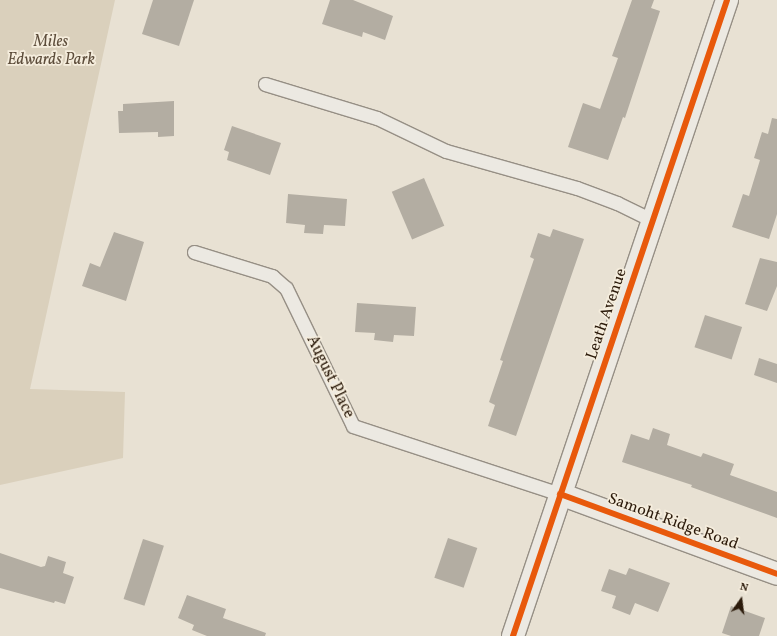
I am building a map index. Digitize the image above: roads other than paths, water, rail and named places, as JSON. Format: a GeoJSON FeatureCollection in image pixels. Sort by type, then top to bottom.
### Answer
{"type":"FeatureCollection","features":[{"type":"Feature","properties":{"kind":"street","name":"Leath Avenue"},"geometry":{"type":"LineString","coordinates":[[513,636],[726,0]]}},
{"type":"Feature","properties":{"kind":"street","name":"Samoht Ridge Road"},"geometry":{"type":"LineString","coordinates":[[560,494],[777,574]]}},
{"type":"Feature","properties":{"kind":"lane"},"geometry":{"type":"LineString","coordinates":[[265,84],[377,118],[446,151],[577,188],[617,203],[652,220]]}},
{"type":"Feature","properties":{"kind":"lane","name":"August Place"},"geometry":{"type":"LineString","coordinates":[[194,252],[272,276],[286,288],[353,426],[560,494]]}},
{"type":"Feature","properties":{"kind":"park label","name":"Miles Edwards Park"},"geometry":{"type":"Point","coordinates":[51,51]}}]}
